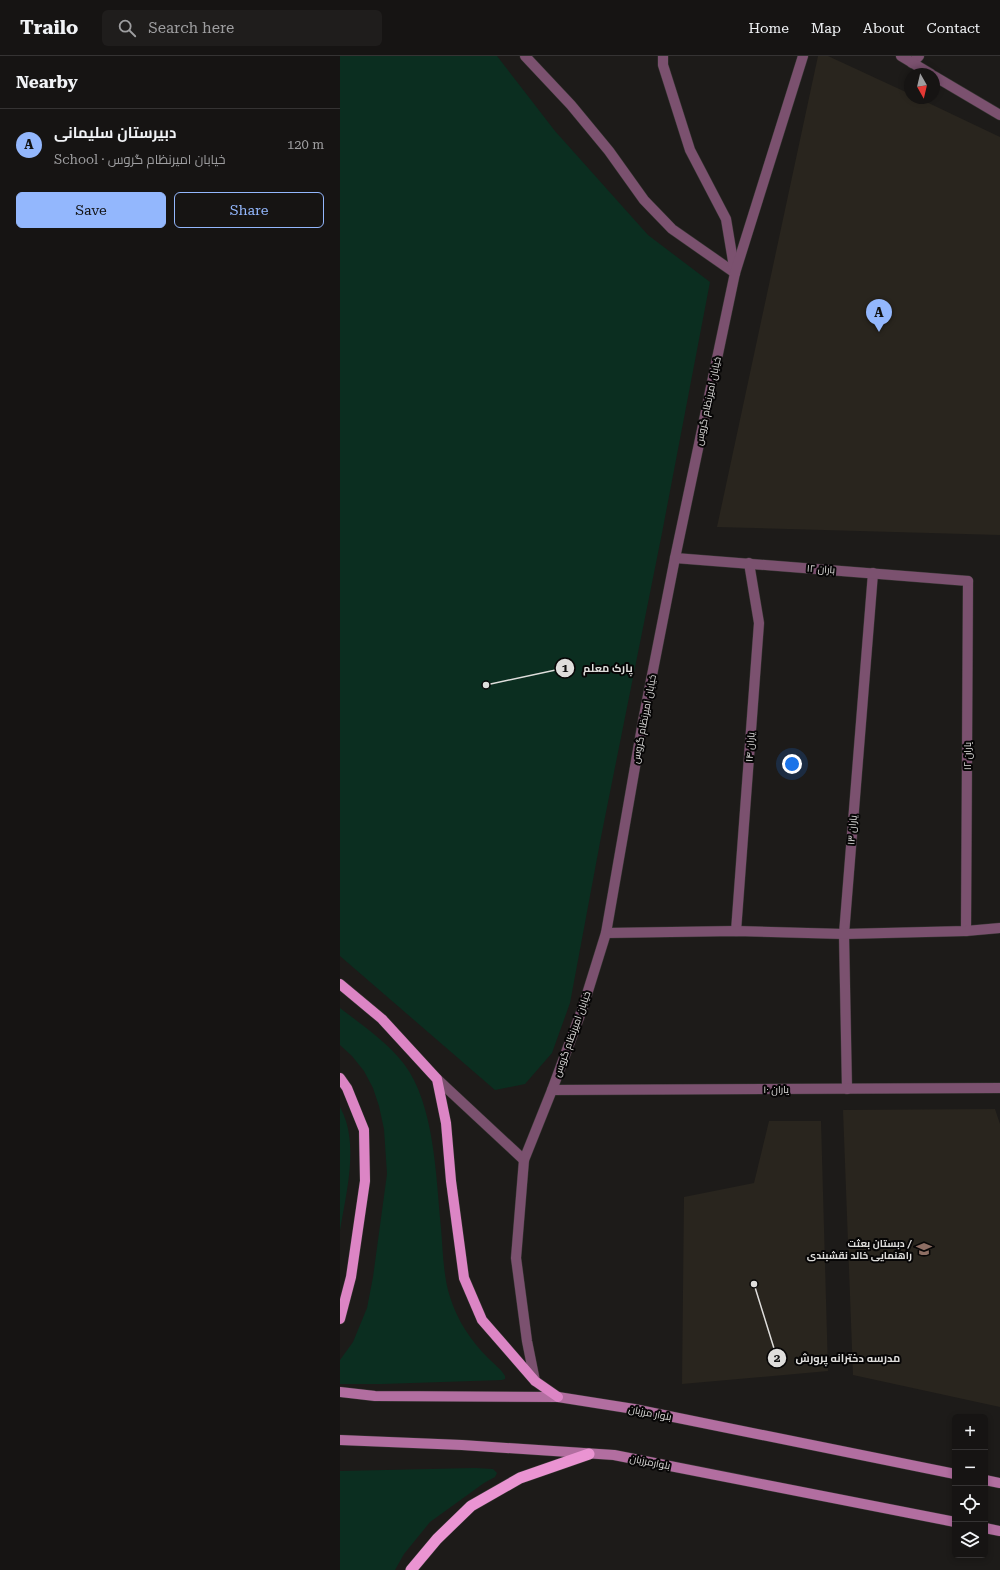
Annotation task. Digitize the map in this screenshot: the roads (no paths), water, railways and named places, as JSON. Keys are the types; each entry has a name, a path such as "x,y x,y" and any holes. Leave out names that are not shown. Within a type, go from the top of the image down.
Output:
{"highway":[{"path":"411,1570 436,1539 471,1506 520,1478 589,1454"}],"main road":[{"path":"340,984 382,1019 437,1078 446,1123 451,1181 464,1278 482,1320 535,1381 558,1397"},
{"path":"340,1078 347,1088 364,1130 365,1181 351,1277 340,1319"},
{"name":"بلوار مرزبان","path":"340,1392 374,1396 558,1397 634,1409 952,1473"},
{"name":"بلوارمرزبان","path":"340,1440 462,1444 622,1456 952,1521"},
{"path":"988,1480 1000,1482"},
{"path":"988,1529 1000,1532"}],"street":[{"path":"525,56 571,105 609,151 648,204 672,229 735,273"},
{"path":"663,56 663,65 690,150 726,219 735,273"},
{"name":"خیابان امیرنظام گروس","path":"535,1381 527,1340 516,1258 524,1160 583,1007 606,933 643,721 675,558 735,273 803,56"},
{"path":"901,56 916,59 925,68"},
{"path":"940,80 1000,115"},
{"name":"باران ۱۲","path":"675,558 873,572 968,581"},
{"name":"یاران ۱۴","path":"736,931 759,623 749,563"},
{"name":"یاران ۱۳","path":"847,1089 844,934 873,572"},
{"name":"یاران ۱۲","path":"966,931 968,581"},
{"path":"606,933 736,931 844,934 966,931 1000,928"},
{"path":"437,1078 524,1160"},
{"name":"یاران ۱۰","path":"552,1090 1000,1088"}],"place":[{"name":"دبیرستان سلیمانی","path":"879,332"},
{"name":"پارک معلم","path":"486,685"},
{"name":"دبستان بعثت / راهنمایی خالد نقشبندی","path":"924,1249"},
{"name":"مدرسه دخترانه پرورش","path":"754,1284"}]}
